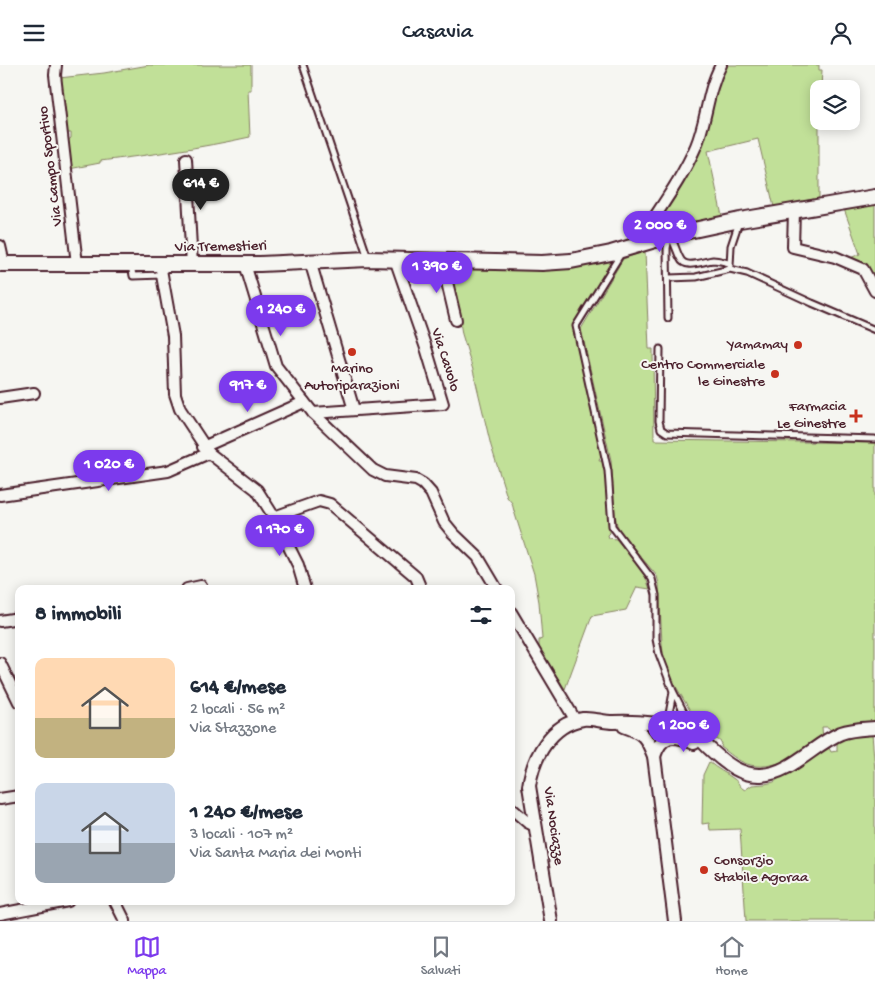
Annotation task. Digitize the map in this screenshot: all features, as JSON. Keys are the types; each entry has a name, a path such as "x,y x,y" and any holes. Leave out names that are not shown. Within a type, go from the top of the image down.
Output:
{"main road":[{"name":"Via Tremestieri","path":"2,264 131,264 161,270 192,265 368,259 542,263 579,260 630,248 670,235 875,197"}],"street":[{"name":"Via Campo Sportivo","path":"56,65 55,75 77,264"},
{"path":"630,248 671,191 696,146 708,97 722,65"},
{"path":"186,159 192,265"},
{"path":"794,211 793,247 835,257 863,269 875,291"},
{"path":"0,246 2,264"},
{"name":"Via Cavolo","path":"313,413 443,404 395,259"},
{"path":"310,261 354,410"},
{"path":"442,261 456,320"},
{"path":"245,264 276,366 313,413 373,470 385,476 423,484 431,493 444,521 456,537 478,557 495,585"},
{"path":"161,270 173,336 175,393 180,409 206,450 257,490 274,517 298,565 304,585"},
{"path":"0,399 34,393"},
{"path":"0,495 168,471 206,450 304,402"},
{"path":"274,517 319,501 330,504 416,577 419,585"},
{"path":"0,621 15,619"},
{"path":"515,619 576,721 584,719 610,722 637,730 645,735 654,756 675,921"},
{"path":"0,663 15,694"},
{"name":"Via Nociazze","path":"551,921 530,786 531,775 538,755 550,738 567,725 576,721"},
{"path":"610,722 627,721 666,726 696,735 710,750 734,768 743,773 761,775 781,769 843,733 875,728"},
{"path":"654,756 658,745 668,738 686,739 710,750"},
{"path":"0,799 15,796"},
{"path":"515,810 527,821 536,825"},
{"path":"0,914 47,905"},
{"path":"118,905 124,921"}],"lane":[{"path":"303,65 368,259"},
{"path":"730,269 731,245 740,221"},
{"path":"670,235 675,243 680,260 685,263 716,260 729,263"},
{"path":"668,319 669,278 667,248 670,235"},
{"path":"630,248 576,326 608,471 612,527 652,579 656,595 658,655 673,691 696,735"},
{"path":"669,278 696,277 730,269 754,276 875,330"},
{"path":"660,349 659,421 661,429 667,433 875,439"},
{"path":"666,726 673,691"}],"green space":[{"path":"149,65 251,65 251,90 248,90 250,137 175,151 100,161 100,163 69,169 67,141 71,138 71,133 66,133 59,78"},
{"path":"725,65 819,65 819,70 822,70 821,80 810,80 810,130 819,130 819,198 774,207 758,139 708,151 722,216 657,227 659,217 690,164"},
{"path":"875,203 875,281 867,265 850,258 860,254 844,209"},
{"path":"645,251 649,349 653,349 654,440 875,443 875,724 833,733 828,727 822,727 823,740 777,764 757,766 744,763 721,747 722,743 717,739 711,740 704,734 665,668 657,576 621,533 617,525 611,460 581,329 623,259"},
{"path":"615,259 574,323 574,328 601,455 599,461 602,461 605,473 610,526 610,533 608,535 609,538 616,539 643,571 650,589 637,587 626,610 592,616 565,689 539,648 539,640 542,639 539,602 534,574 512,503 507,497 491,446 473,370 462,334 451,267"},
{"path":"872,734 875,771 875,921 746,921 740,829 710,830 709,823 702,824 703,775 709,762 736,780 745,790 752,785 774,782 829,748 831,752 837,751 837,741 843,737"}],"place":[{"name":"Yamamay","path":"798,345"},
{"name":"Marino Autoriparazioni","path":"352,352"},
{"name":"Centro Commerciale le Ginestre","path":"775,374"},
{"name":"Farmacia Le Ginestre","path":"856,416"},
{"name":"Consorzio Stabile Agoraa","path":"704,870"}]}
